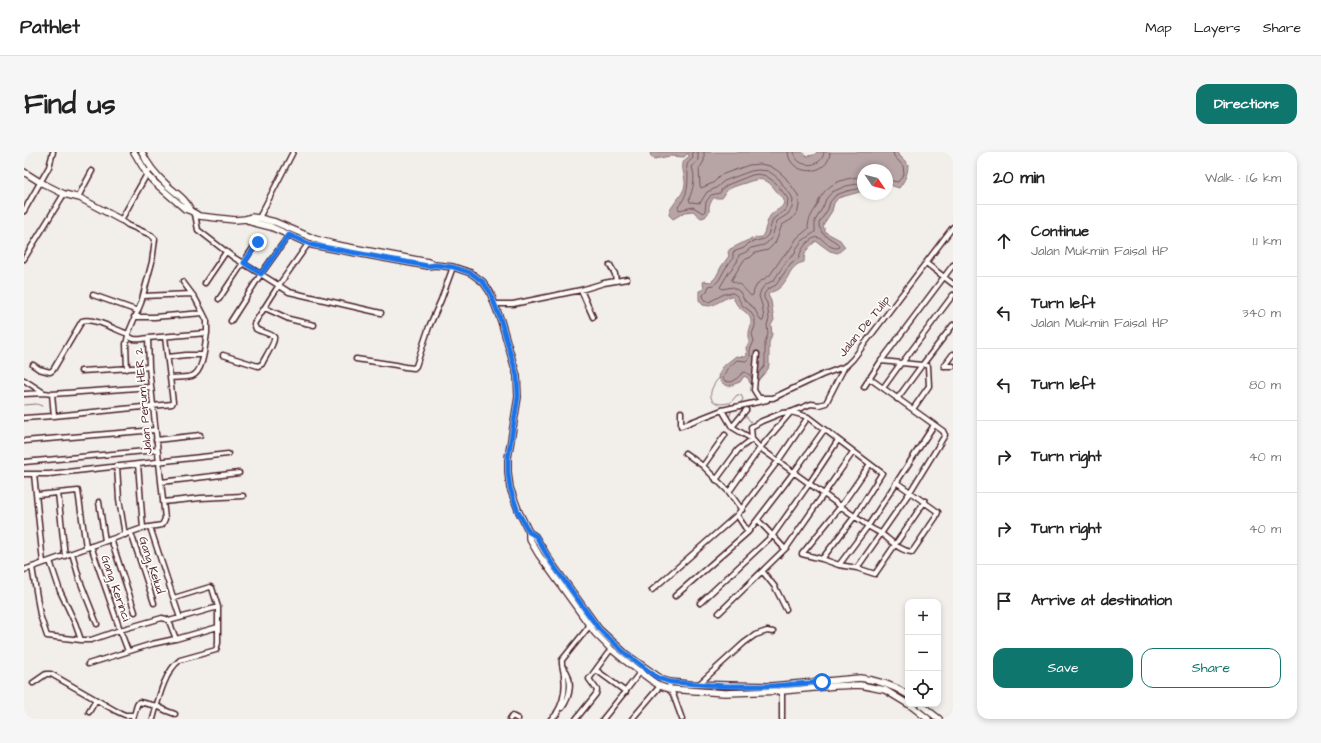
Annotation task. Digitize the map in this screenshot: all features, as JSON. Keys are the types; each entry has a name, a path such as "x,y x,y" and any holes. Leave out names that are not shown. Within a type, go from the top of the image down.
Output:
{"street":[{"path":"24,211 49,167 53,152"},
{"path":"134,152 164,192 195,214 235,220 251,217 259,218 275,222 315,239 337,245 428,262 435,265"},
{"path":"24,172 64,194 78,197 121,220 149,172 142,152"},
{"path":"259,218 293,152"},
{"path":"78,197 92,171"},
{"path":"24,259 64,194"},
{"path":"195,214 198,230 226,252 289,292 381,314"},
{"path":"246,219 251,222 271,227 308,244 428,266 435,265 453,267 477,276 488,287 495,304 517,376 518,397 508,458 508,472 510,488 518,512 529,532 536,536 591,624 594,633 611,649 669,686 682,719"},
{"name":"Jalan Perum HER 2","path":"121,220 128,226 151,234 154,239 152,262 143,296 128,335 135,340 148,338 149,367 165,519 162,524 150,527"},
{"name":"Jalan De Tulip","path":"681,412 681,426 724,410 773,398 822,375 846,366 853,359 953,227"},
{"path":"231,321 261,274 289,235"},
{"path":"219,299 258,242"},
{"path":"223,355 258,366 262,364 274,341 274,338 254,328 254,324 308,244"},
{"path":"205,283 226,252"},
{"path":"926,263 953,284"},
{"path":"610,265 614,271 616,281"},
{"path":"864,387 880,361 953,265"},
{"path":"356,359 396,364 405,368 414,368 453,267"},
{"path":"495,304 514,304 582,290 604,283 628,280"},
{"path":"170,378 193,376 196,373 202,364 207,333 207,321 204,313 183,282"},
{"path":"582,290 593,317"},
{"path":"143,296 191,294"},
{"path":"883,388 953,295"},
{"path":"93,296 138,311"},
{"path":"265,308 289,318 314,325"},
{"path":"134,317 160,317 204,313"},
{"path":"34,365 39,369 50,372 53,370 82,321 86,320 94,321 128,335 126,344 128,368"},
{"path":"897,399 953,325"},
{"path":"148,338 207,333"},
{"path":"24,418 172,404 166,336"},
{"path":"757,354 754,390 759,398 773,398"},
{"path":"953,354 944,366 953,366"},
{"path":"168,357 203,355"},
{"path":"880,361 923,364 928,366 929,386 913,409"},
{"path":"752,439 751,427 762,421 811,404 819,405 826,403 846,366"},
{"path":"81,371 149,367"},
{"path":"857,568 910,492 945,435 943,431 869,378"},
{"path":"24,380 44,393"},
{"path":"24,394 52,394 151,387"},
{"path":"52,394 54,416"},
{"path":"724,410 732,427 752,439 760,448 868,526 907,552 912,552 938,512 896,482"},
{"path":"732,427 746,410"},
{"path":"791,412 808,417 882,473 855,516 822,559"},
{"path":"728,492 760,448 791,412"},
{"path":"652,590 742,510 808,417"},
{"path":"839,565 868,526 934,425"},
{"path":"24,441 155,430"},
{"path":"675,596 748,532 824,430"},
{"path":"156,440 200,435"},
{"path":"703,466 725,435"},
{"path":"716,480 738,450 752,439"},
{"path":"700,603 773,535 838,440"},
{"path":"24,462 157,450"},
{"path":"684,452 703,466 728,492 742,510"},
{"path":"719,613 785,549 853,452"},
{"path":"24,474 49,474 228,454"},
{"path":"138,464 143,528"},
{"path":"870,464 841,506 802,554 875,574 924,502"},
{"path":"116,466 119,499 125,535"},
{"path":"160,482 239,473"},
{"path":"34,474 43,564"},
{"name":"Gang Kerinci","path":"32,567 40,615 47,636 92,640 120,630 88,547 78,491 58,493"},
{"path":"37,495 58,493 64,556"},
{"path":"163,502 243,496"},
{"path":"99,502 105,541"},
{"path":"737,515 748,532"},
{"path":"758,520 785,549"},
{"path":"24,570 143,528 150,527 164,564 180,618"},
{"name":"Gang Kelud","path":"131,533 154,603"},
{"path":"111,540 135,612"},
{"path":"72,553 80,581 96,624"},
{"path":"50,561 60,592 75,623 81,640"},
{"path":"763,572 775,587 786,609"},
{"path":"153,719 167,678 178,661 196,654 216,650 218,643 218,607 212,589 210,587 174,598"},
{"path":"128,651 120,630 162,618 169,621 218,607"},
{"path":"169,621 175,639"},
{"path":"551,719 565,705 569,691 569,675 562,666 561,662 563,657 569,652 591,624"},
{"path":"591,624 599,629 660,686 699,684 782,688 834,680 869,679 888,684 905,693"},
{"path":"88,664 152,644 218,627"},
{"path":"699,684 744,643 755,635 767,631 773,632"},
{"path":"576,719 596,694 597,690 589,680 611,649"},
{"path":"596,670 626,692"},
{"path":"602,719 626,692 642,670"},
{"path":"33,683 46,674 51,674 125,715 133,717 136,705 139,702 157,706 176,714"},
{"path":"669,686 725,692 860,685 886,690 905,702"},
{"path":"632,719 660,686"},
{"path":"782,688 782,719"},
{"path":"89,712 96,700"},
{"path":"912,707 928,719"},
{"path":"924,707 939,719"},
{"path":"510,719 512,716 518,719"}],"water":[{"path":"650,152 802,152 807,156 814,155 817,152 896,152 908,164 908,168 906,177 899,188 893,186 893,164 857,164 857,193 838,198 823,225 825,232 840,240 845,247 838,253 830,251 816,241 807,250 804,262 795,266 782,286 768,295 771,301 774,320 771,325 772,334 769,343 768,369 753,385 750,383 748,378 744,376 740,382 729,386 720,380 719,376 721,370 736,356 747,356 746,347 749,342 751,320 746,312 738,306 731,296 709,306 703,305 699,300 699,291 704,289 704,281 711,282 716,277 729,256 728,252 730,249 749,240 762,237 770,216 783,206 784,200 769,183 766,181 755,180 730,188 725,192 722,198 713,198 709,206 709,212 705,217 701,218 693,211 685,212 673,219 669,215 671,208 684,189 685,181 683,162 689,157 689,154 684,157 670,156 654,159 651,157"}],"waterway":[{"path":"719,378 711,392 712,400 720,404 730,403 731,406"},
{"path":"731,402 737,395 741,395 743,399 740,404"},
{"path":"24,405 37,404 42,406"},
{"path":"729,418 732,409"},
{"path":"745,415 751,422"}],"route":[{"path":"258,242 244,263 261,274 289,235 312,245 428,266 435,265 453,267 477,276 488,287 495,304 517,376 518,397 508,458 508,472 510,488 518,512 529,532 536,536 551,562 599,629 626,654 658,678 670,682 725,686 771,686 822,682"}]}
